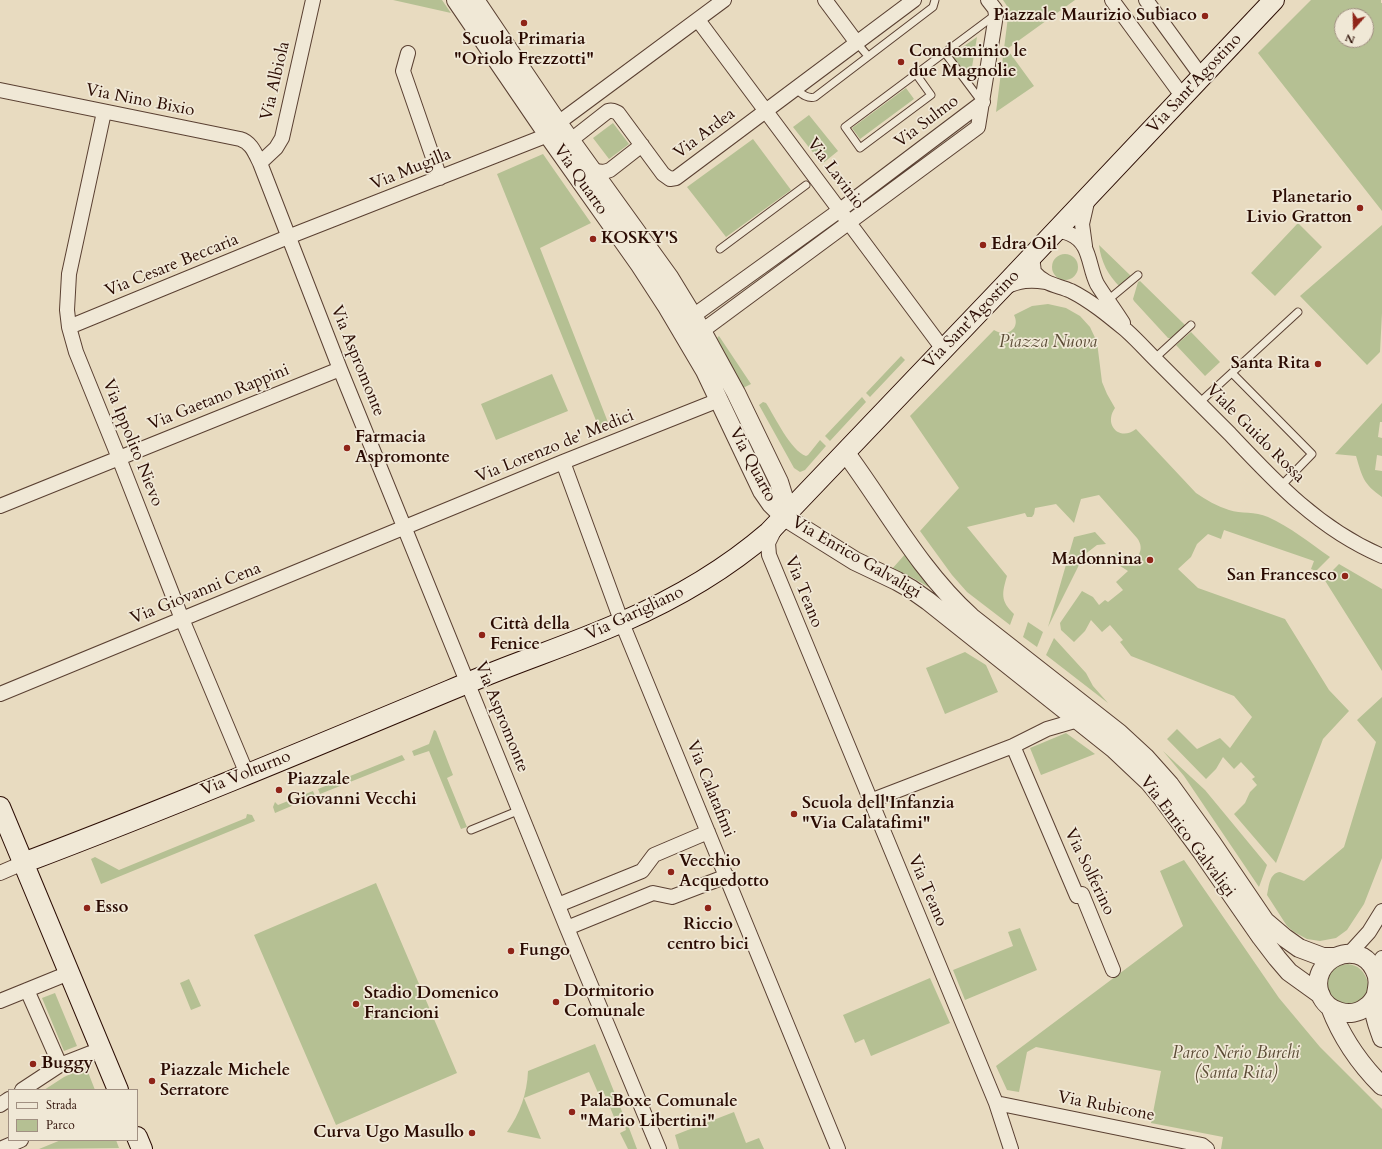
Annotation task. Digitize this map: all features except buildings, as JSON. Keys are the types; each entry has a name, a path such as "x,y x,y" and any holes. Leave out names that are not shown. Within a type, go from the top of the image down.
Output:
{"main road":[{"name":"Via Sant'Agostino","path":"783,516 1032,257 1274,0"},
{"name":"Via Garigliano","path":"468,683 622,623 666,602 697,584 750,548 769,532 783,516"},
{"name":"Via Volturno","path":"24,863 247,774 468,683"},
{"path":"0,807 118,1089"},
{"path":"138,1139 142,1149"}],"street":[{"name":"Via Albiola","path":"260,163 276,148 282,138 313,0"},
{"name":"Via Quarto","path":"456,0 553,129 571,140 669,277 686,321 736,393 779,482 784,498 783,516"},
{"name":"Via Quarto","path":"474,0 553,129 666,305 686,321"},
{"name":"Via Mugilla","path":"288,238 440,178 553,129 724,0"},
{"path":"825,0 857,43"},
{"name":"Via Ardea","path":"571,140 611,110 618,113 663,174 673,179 766,112 914,0"},
{"path":"982,102 996,15 995,8 988,0"},
{"path":"1146,0 1202,77"},
{"path":"1117,2 1183,97"},
{"name":"Via Lavinio","path":"698,20 944,349"},
{"path":"408,53 403,71 440,178"},
{"name":"Via Nino Bixio","path":"0,90 246,140 260,163"},
{"name":"Via Sulmo","path":"686,321 840,210 982,102"},
{"name":"Via Sulmo","path":"695,336 978,127 982,102"},
{"name":"Via Ippolito Nievo","path":"104,112 69,274 67,304 69,327 76,352 182,619 247,774"},
{"path":"594,172 604,172 610,170 642,145"},
{"name":"Via Aspromonte","path":"260,163 340,369 567,928 659,1149"},
{"name":"Viale Guido Rossa","path":"1092,192 1086,204 1082,224 1085,246 1096,282 1128,332"},
{"path":"1052,235 1058,231 1066,232 1078,238 1085,246"},
{"name":"Via Cesare Beccaria","path":"69,327 288,238"},
{"path":"1032,257 1034,272 1045,282"},
{"name":"Viale Guido Rossa","path":"1002,288 1022,281 1036,280 1066,289 1083,299 1128,332 1280,487 1327,525 1366,549 1382,562"},
{"name":"Via Quarto","path":"695,336 719,400 762,491 770,504 783,516"},
{"name":"Via Gaetano Rappini","path":"0,506 340,369"},
{"path":"719,400 736,393"},
{"name":"Via Lorenzo de' Medici","path":"405,528 563,462 719,400"},
{"name":"Via Enrico Galvaligi","path":"845,452 930,573 955,602 971,617 1119,733 1145,757 1175,792 1265,921 1284,938 1299,948 1323,956 1358,955 1368,961 1374,968 1377,975 1377,990 1374,1008 1376,1021 1382,1038"},
{"name":"Via Calatafimi","path":"563,462 622,623 838,1149"},
{"name":"Via Enrico Galvaligi","path":"783,516 850,559 912,589 1114,749 1149,782 1202,852 1277,958 1290,972 1337,1011 1355,1013 1366,1008 1377,990"},
{"name":"Via Teano","path":"783,516 768,543 769,555 996,1103 1012,1149"},
{"name":"Via Giovanni Cena","path":"0,694 405,528"},
{"path":"750,548 759,547 769,555"},
{"name":"Viale Guido Rossa","path":"1366,549 1382,556"},
{"name":"Via Enrico Galvaligi","path":"928,601 942,587"},
{"path":"1047,730 1053,719 1057,703"},
{"path":"870,801 1013,746 1047,730 1078,720"},
{"name":"Via Solferino","path":"1013,746 1077,896 1082,894 1113,970"},
{"path":"558,905 642,871 654,856 708,832"},
{"path":"0,872 24,863"},
{"path":"567,928 653,893 672,898 727,876"},
{"path":"1342,955 1369,932 1382,911"},
{"name":"Via Enrico Galvaligi","path":"1342,955 1327,963 1320,974 1318,985 1335,1021 1362,1063 1382,1086"},
{"path":"1377,990 1382,958"},
{"path":"0,1000 69,973"},
{"path":"27,990 60,1065"},
{"path":"24,1089 60,1065 101,1049"},
{"name":"Via Rubicone","path":"996,1103 1202,1145 1207,1149"},
{"path":"1,1148 18,1141"}],"lane":[{"path":"796,89 805,96 811,98 815,97 933,7 935,0"},
{"path":"916,74 931,95 860,148 845,126 996,15"},
{"path":"857,43 868,56"},
{"path":"945,52 982,102"},
{"name":"Via Lavinio","path":"720,249 806,185"},
{"path":"1108,300 1138,275"},
{"path":"1199,403 1298,312"},
{"path":"1154,359 1191,325"},
{"path":"1232,373 1312,454 1280,487"},
{"path":"471,830 520,810"}],"green space":[{"path":"393,0 442,0 451,13"},
{"path":"1003,0 1075,0 1007,49 1034,86 996,112 1009,9"},
{"path":"1311,0 1381,0 1382,211 1258,53"},
{"path":"977,37 970,79 951,55"},
{"path":"906,88 914,99 860,139 852,128"},
{"path":"809,115 838,151 822,164 793,127"},
{"path":"613,123 629,144 609,159 593,138"},
{"path":"753,139 791,190 726,237 687,187"},
{"path":"543,154 591,223 540,248 611,430 601,433 497,174"},
{"path":"1298,223 1322,247 1275,296 1251,273"},
{"path":"1382,225 1382,313 1380,352 1367,365 1300,296"},
{"path":"1099,245 1131,276 1120,287 1106,268 1101,257"},
{"path":"1065,254 1074,258 1078,267 1074,276 1065,280 1056,276 1052,267 1056,258"},
{"path":"1140,281 1185,325 1171,338 1168,338 1134,301 1133,299 1138,282"},
{"name":"Piazza Nuova","path":"1048,304 1066,308 1080,316 1090,327 1097,342 1102,382 1115,408 1111,420 1112,426 1115,430 1124,434 1130,433 1136,429 1196,493 1204,498 1229,510 1268,517 1292,530 1330,557 1316,571 1311,569 1314,561 1224,530 1221,539 1208,534 1197,544 1191,557 1178,569 1198,588 1285,619 1329,690 1349,711 1323,739 1276,863 1234,814 1245,803 1250,792 1257,785 1252,779 1255,777 1241,762 1234,769 1223,757 1216,769 1206,779 1167,739 1177,729 1197,749 1220,738 1230,748 1252,717 1234,696 1131,656 1120,642 1123,640 1110,625 1102,632 1091,620 1085,631 1074,642 1061,630 1060,623 1082,591 1093,597 1099,605 1105,600 1108,602 1123,590 1116,582 1128,571 1117,564 1110,557 1116,554 1126,560 1132,560 1136,558 1141,549 1137,538 1099,495 1081,499 1074,523 1056,504 1035,508 1032,517 1027,517 1025,513 967,527 1007,576 1003,596 1006,605 1014,614 1010,625 967,592 952,575 920,531 959,488 910,416 994,330 1003,333 1011,331 1016,324 1014,315 1032,306"},
{"path":"1191,332 1220,362 1205,376 1176,345"},
{"path":"719,336 751,384 743,388 717,338"},
{"path":"901,356 905,360 870,397 866,393"},
{"path":"552,374 568,411 496,440 481,404"},
{"path":"862,397 866,402 830,441 825,436"},
{"path":"763,402 766,403 789,441 800,453 806,456 808,455 820,440 826,446 805,470 800,472 794,468 759,405"},
{"path":"1382,403 1382,422 1380,422 1378,437 1382,438 1382,456 1377,455 1375,470 1382,471 1382,497 1367,484 1356,456 1335,454"},
{"path":"1095,532 1106,544 1097,545 1084,555 1048,627 1074,537"},
{"path":"907,552 932,589 913,578 892,569"},
{"path":"1339,564 1382,589 1382,671 1324,579"},
{"path":"1028,622 1043,632 1037,647 1023,637"},
{"path":"1054,638 1086,673 1093,686 1108,703 1046,655"},
{"path":"965,652 986,665 998,692 945,714 926,668"},
{"path":"1382,697 1382,858 1364,904 1347,930 1336,938 1320,941 1307,939 1294,932 1287,926 1267,895 1270,881 1276,873 1280,872 1304,881 1344,847 1376,742 1357,720"},
{"path":"434,730 436,731 453,775 447,778 467,827 461,829 429,751 414,756 412,751 429,744"},
{"path":"1066,733 1095,754 1041,775 1030,748"},
{"path":"1163,751 1205,790 1267,865 1259,887 1184,776"},
{"path":"402,755 405,760 320,794 318,789"},
{"path":"313,791 315,796 275,813 273,807 275,802 278,805"},
{"path":"247,814 252,815 255,821 101,884 91,859 95,857 119,870 246,818"},
{"name":"Parco Nerio Burchi (Santa Rita)","path":"1184,860 1279,998 1320,1047 1382,1109 1382,1149 1221,1149 1223,1137 1151,1123 1161,1071 1036,1047 1027,1052 1019,1092 1007,1090 996,1066 1183,926 1160,871"},
{"name":"Stadio Domenico Francioni","path":"376,883 457,1073 336,1125 254,935"},
{"path":"1020,928 1037,970 965,1000 953,970 1013,946 1008,932"},
{"path":"1348,964 1358,967 1363,972 1366,976 1368,985 1365,998 1350,1008 1330,1000 1327,986 1330,971 1334,968"},
{"path":"930,978 950,1023 871,1056 864,1039 855,1043 843,1015"},
{"path":"189,979 201,1006 191,1010 180,983"},
{"path":"55,993 77,1046 64,1051 42,998"},
{"path":"595,1044 623,1114 614,1117 604,1093 599,1095 589,1072 524,1098 541,1139 507,1132 516,1118 522,1103 528,1071"},
{"path":"86,1067 95,1089 46,1089 64,1077"},
{"path":"734,1112 746,1143 759,1138 764,1149 679,1149 675,1135"},
{"path":"626,1120 637,1149 628,1149 620,1133 626,1130 623,1121"},
{"path":"59,1141 116,1141 119,1148 39,1149"}],"place":[{"name":"Piazzale Maurizio Subiaco","path":"1205,16"},
{"name":"Scuola Primaria \"Oriolo Frezzotti\"","path":"524,23"},
{"name":"Condominio le due Magnolie","path":"901,62"},
{"name":"Planetario Livio Gratton","path":"1360,208"},
{"name":"KOSKY'S","path":"593,239"},
{"name":"Edra Oil","path":"983,245"},
{"name":"Santa Rita","path":"1318,364"},
{"name":"Farmacia Aspromonte","path":"347,448"},
{"name":"Madonnina","path":"1150,560"},
{"name":"San Francesco","path":"1345,576"},
{"name":"Città della Fenice","path":"482,635"},
{"name":"Piazzale Giovanni Vecchi","path":"279,790"},
{"name":"Scuola dell'Infanzia \"Via Calatafimi\"","path":"794,814"},
{"name":"Vecchio Acquedotto","path":"671,872"},
{"name":"Esso","path":"87,908"},
{"name":"Riccio centro bici","path":"708,908"},
{"name":"Fungo","path":"511,951"},
{"name":"Dormitorio Comunale","path":"556,1002"},
{"name":"Stadio Domenico Francioni","path":"356,1004"},
{"name":"Buggy","path":"33,1064"},
{"name":"Piazzale Michele Serratore","path":"152,1081"},
{"name":"PalaBoxe Comunale \"Mario Libertini\"","path":"572,1112"},
{"name":"Curva Ugo Masullo","path":"472,1133"}]}
